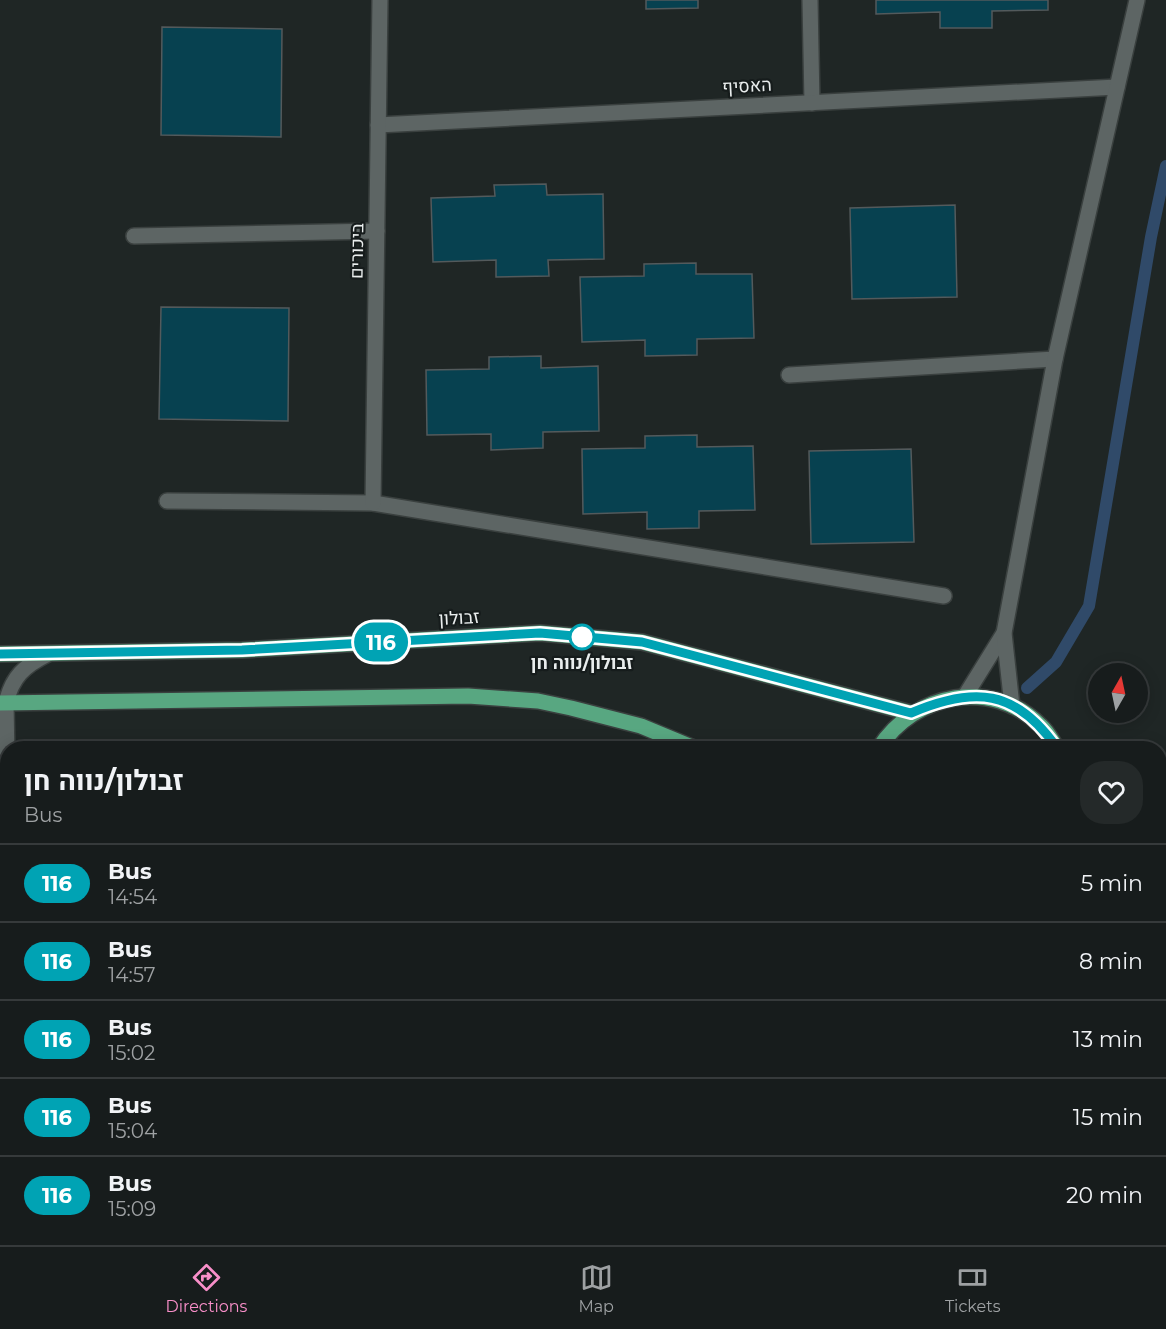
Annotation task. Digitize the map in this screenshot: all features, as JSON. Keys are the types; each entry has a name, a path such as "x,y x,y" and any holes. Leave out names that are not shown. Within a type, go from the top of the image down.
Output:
{"main road":[{"name":"זבולון","path":"0,654 242,650 540,633 642,642 911,713"},
{"path":"3,703 468,696 538,701 641,726 677,741"},
{"path":"884,741 911,713 943,699 965,696 989,698 1012,706 1041,726 1052,741"}],"street":[{"name":"ביכורים","path":"373,503 380,0"},
{"path":"810,0 812,103"},
{"path":"1012,706 1004,633 1055,359 1137,0"},
{"name":"האסיף","path":"378,125 1117,87"},
{"path":"134,236 377,231"},
{"path":"789,375 1055,359"},
{"path":"167,501 373,503 944,596"},
{"path":"965,696 1004,633"},
{"path":"5,741 3,703 10,685 21,670 48,654"}],"building":[{"path":"646,0 698,0 698,8 646,9"},
{"path":"876,0 1048,0 1048,10 992,11 992,28 940,28 940,12 876,14"},
{"path":"162,27 282,29 281,137 161,135"},
{"path":"546,184 547,195 603,194 604,259 548,260 549,276 496,277 496,260 433,262 431,198 495,196 494,185"},
{"path":"955,205 957,297 852,299 850,208"},
{"path":"696,263 696,274 752,274 754,338 697,339 697,355 645,356 645,340 582,342 580,277 644,276 644,264"},
{"path":"161,307 289,308 288,421 159,419"},
{"path":"541,356 541,368 598,366 599,431 543,432 543,448 491,450 491,434 427,435 426,370 489,369 489,357"},
{"path":"697,435 697,447 753,446 755,510 699,511 699,528 647,529 647,512 583,514 582,449 645,448 645,436"},
{"path":"911,449 914,542 811,544 809,451"}],"waterway":[{"path":"1027,688 1056,662 1089,606 1151,237 1166,166"}],"bus line":[{"name":"116","path":"0,654 242,650 540,633 642,642 911,713 943,699 965,696 996,699 1012,706 1041,726 1052,741"}],"place":[{"name":"זבולון/נווה חן","path":"582,637"}]}
